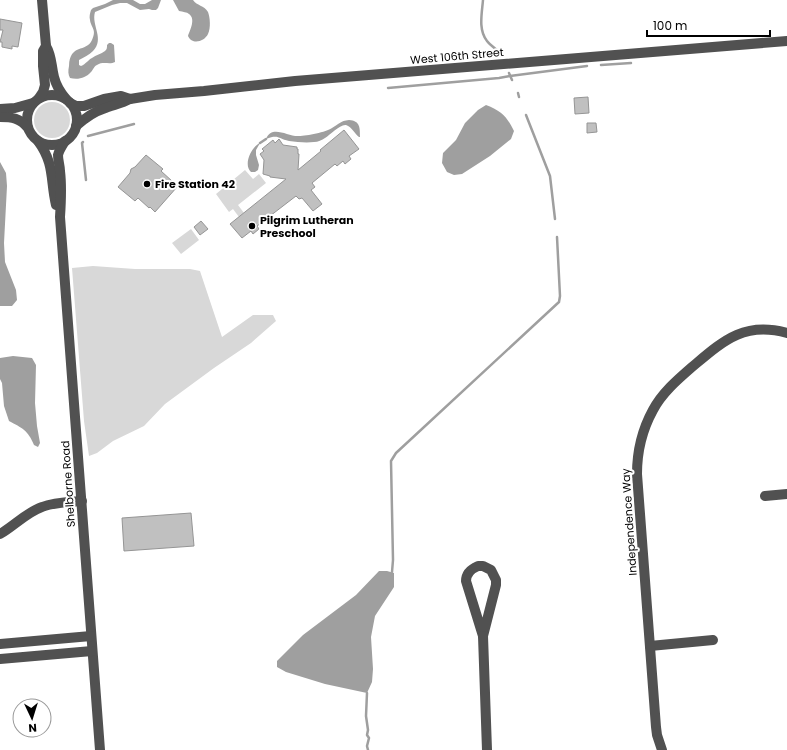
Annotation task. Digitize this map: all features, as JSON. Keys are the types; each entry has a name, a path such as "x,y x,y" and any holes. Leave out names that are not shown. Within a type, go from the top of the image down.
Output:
{"street":[{"path":"0,117 15,118 24,123 37,140 44,144 51,145 65,141 72,134 76,126 76,114 61,93 56,83 50,52 46,46 42,0"},
{"name":"West 106th Street","path":"76,126 104,108 124,103 130,99 155,95 303,80 787,41"},
{"path":"28,128 26,119 28,110 43,92 45,86 43,51 46,46"},
{"path":"0,109 15,108 44,96 58,96 68,101"},
{"name":"West 106th Street","path":"68,101 80,107 97,101 121,96 130,99"},
{"name":"Shelborne Road","path":"37,140 49,160 56,203 60,217"},
{"name":"Shelborne Road","path":"65,141 58,154 61,200 60,217 100,750"},
{"name":"Independence Way","path":"662,750 656,727 637,474 639,449 643,432 658,402 673,384 712,350 726,340 742,333 756,330 774,330 787,333"},
{"path":"765,496 787,494"},
{"path":"0,534 42,506 54,503 82,501"},
{"path":"483,636 490,612 496,580 491,570 483,566 478,566 470,571 466,577 466,581 483,636 486,750"},
{"path":"0,644 91,636"},
{"path":"650,646 713,640"},
{"path":"0,659 92,651"}],"shaded area":[{"path":"113,0 133,0 140,4 145,4 152,0 161,0 156,10 140,10 127,3 120,3 95,12 94,17 98,42 93,51 79,60 79,65 83,65 105,51 109,43 114,45 115,62 99,64 95,66 89,74 79,79 70,78 68,69 72,54 89,44 92,40 94,31 90,18 91,10"},
{"path":"173,0 193,0 208,12 210,26 209,32 204,39 201,41 192,41 190,39 188,36 192,25 191,16 187,13 179,11"},
{"path":"56,102 65,107 69,113 69,127 65,133 56,138 48,138 39,133 35,127 34,116 39,107 45,103"},
{"path":"486,105 500,112 509,122 514,131 511,139 490,156 462,174 454,175 447,172 442,163 443,153 456,140 465,123 478,110"},
{"path":"349,120 359,125 360,137 350,127 344,125 317,142 292,141 276,137 266,139 272,132 281,132 295,136 316,134"},
{"path":"260,143 256,150 259,165 258,170 251,172 248,165 249,156 254,148"},
{"path":"0,162 6,173 7,186 4,243 5,262 16,290 17,300 12,306 0,306"},
{"path":"245,170 253,179 259,174 266,183 238,205 244,213 239,217 233,209 229,212 216,194"},
{"path":"191,229 199,240 181,254 172,243"},
{"path":"93,266 135,269 190,269 200,271 222,337 253,315 273,315 276,321 251,343 165,404 144,426 113,441 97,453 89,456 84,421 72,268"},
{"path":"13,356 32,358 36,365 35,403 40,443 38,447 34,445 24,430 9,421 4,406 2,383 0,379 0,358"},
{"path":"379,571 394,573 394,587 375,616 371,637 373,669 372,682 367,693 325,684 286,672 277,667 277,661 303,635 356,595"}],"building":[{"path":"0,19 22,23 18,47 12,46 12,49 2,47 2,42 0,42 3,30 0,30"},
{"path":"588,97 589,113 575,114 574,98"},
{"path":"587,123 596,123 597,132 587,133"},
{"path":"344,130 359,149 349,156 351,159 345,164 343,161 337,166 335,164 312,183 315,187 311,190 322,204 313,211 302,198 299,199 296,196 257,226 259,229 253,234 251,231 242,238 230,224 286,179 270,177 263,174 264,160 260,154 264,151 262,149 273,140 275,143 279,139 283,145 297,147 299,154 298,170"},
{"name":"Fire Station 42","path":"146,155 163,169 161,171 177,187 155,212 138,198 135,201 118,187 130,173 131,169 135,167"},
{"path":"201,221 208,229 200,235 194,227"},
{"path":"191,513 194,546 124,551 122,518"}],"waterway":[{"path":"483,0 481,21 482,32 487,41 499,52"},
{"path":"601,65 631,63"},
{"path":"388,88 499,78 587,66"},
{"path":"509,73 512,80"},
{"path":"518,93 519,97"},
{"path":"526,115 550,176 555,219"},
{"path":"88,136 134,124"},
{"path":"260,143 266,139"},
{"path":"83,142 86,180"},
{"path":"392,572 391,461 396,453 559,302 557,237"},
{"path":"367,693 366,716 368,730 367,735 369,738 367,746 368,750"}],"place":[{"name":"Fire Station 42","path":"147,184"},
{"name":"Pilgrim Lutheran Preschool","path":"252,226"}]}
